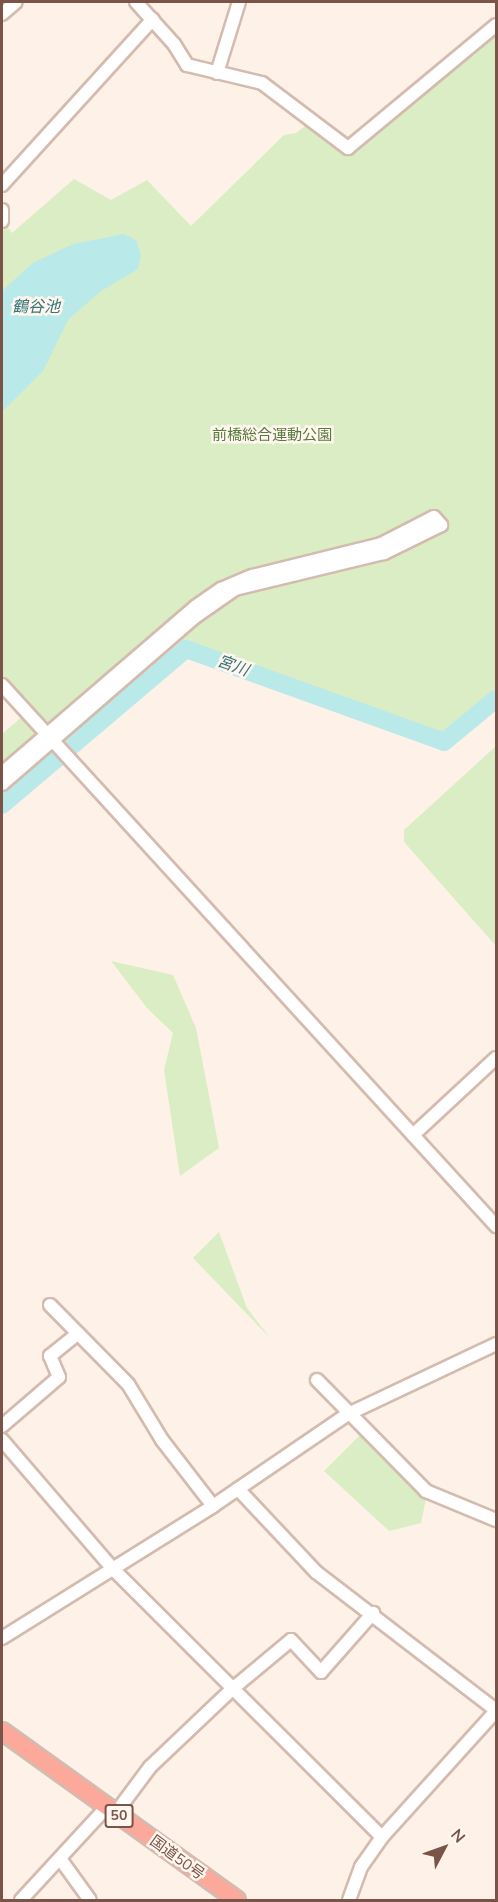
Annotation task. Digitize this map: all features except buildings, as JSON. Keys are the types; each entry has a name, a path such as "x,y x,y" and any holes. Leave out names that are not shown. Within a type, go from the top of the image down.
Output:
{"highway":[{"name":"国道50号","path":"2,1731 237,1900"}],"street":[{"path":"2,14 16,2"},
{"path":"136,2 153,19 187,65 262,83 348,148 496,25"},
{"path":"217,73 239,2"},
{"path":"2,182 153,19"},
{"path":"2,210 2,221"},
{"path":"2,773 52,740 195,617 235,589 384,553 441,525 434,517 381,544 252,576 221,589 52,740 2,784"},
{"path":"2,685 496,1226"},
{"path":"413,1135 496,1058"},
{"path":"50,1305 128,1384 162,1440 213,1506"},
{"path":"2,1426 59,1377 50,1356 78,1333"},
{"path":"2,1638 213,1506 348,1414 496,1344"},
{"path":"317,1380 426,1491 496,1520"},
{"path":"2,1440 112,1568 231,1690 382,1837"},
{"path":"238,1489 316,1572 373,1613 496,1711 382,1837 361,1867 349,1900"},
{"path":"21,1900 111,1811 150,1767 231,1690 291,1640 321,1672 373,1613"},
{"path":"61,1860 90,1900"}],"green space":[{"name":"前橋総合運動公園","path":"496,32 496,693 444,738 182,642 2,801 2,734 31,709 2,676 2,230 5,223 12,233 74,179 111,200 147,180 191,226 284,135 296,133 310,122 342,150"},
{"path":"496,746 496,946 404,842 404,830"},
{"path":"111,961 173,975 196,1028 219,1148 180,1176 164,1070 173,1033 147,1008"},
{"path":"219,1232 247,1308 270,1338 193,1258"},
{"path":"362,1433 426,1499 421,1523 389,1531 324,1471"}],"water":[{"name":"鶴谷池","path":"124,234 136,240 141,255 138,269 101,291 68,320 43,371 2,412 2,291 33,263 73,244"}],"waterway":[{"name":"宮川","path":"2,805 186,649 444,742 496,699"}]}
